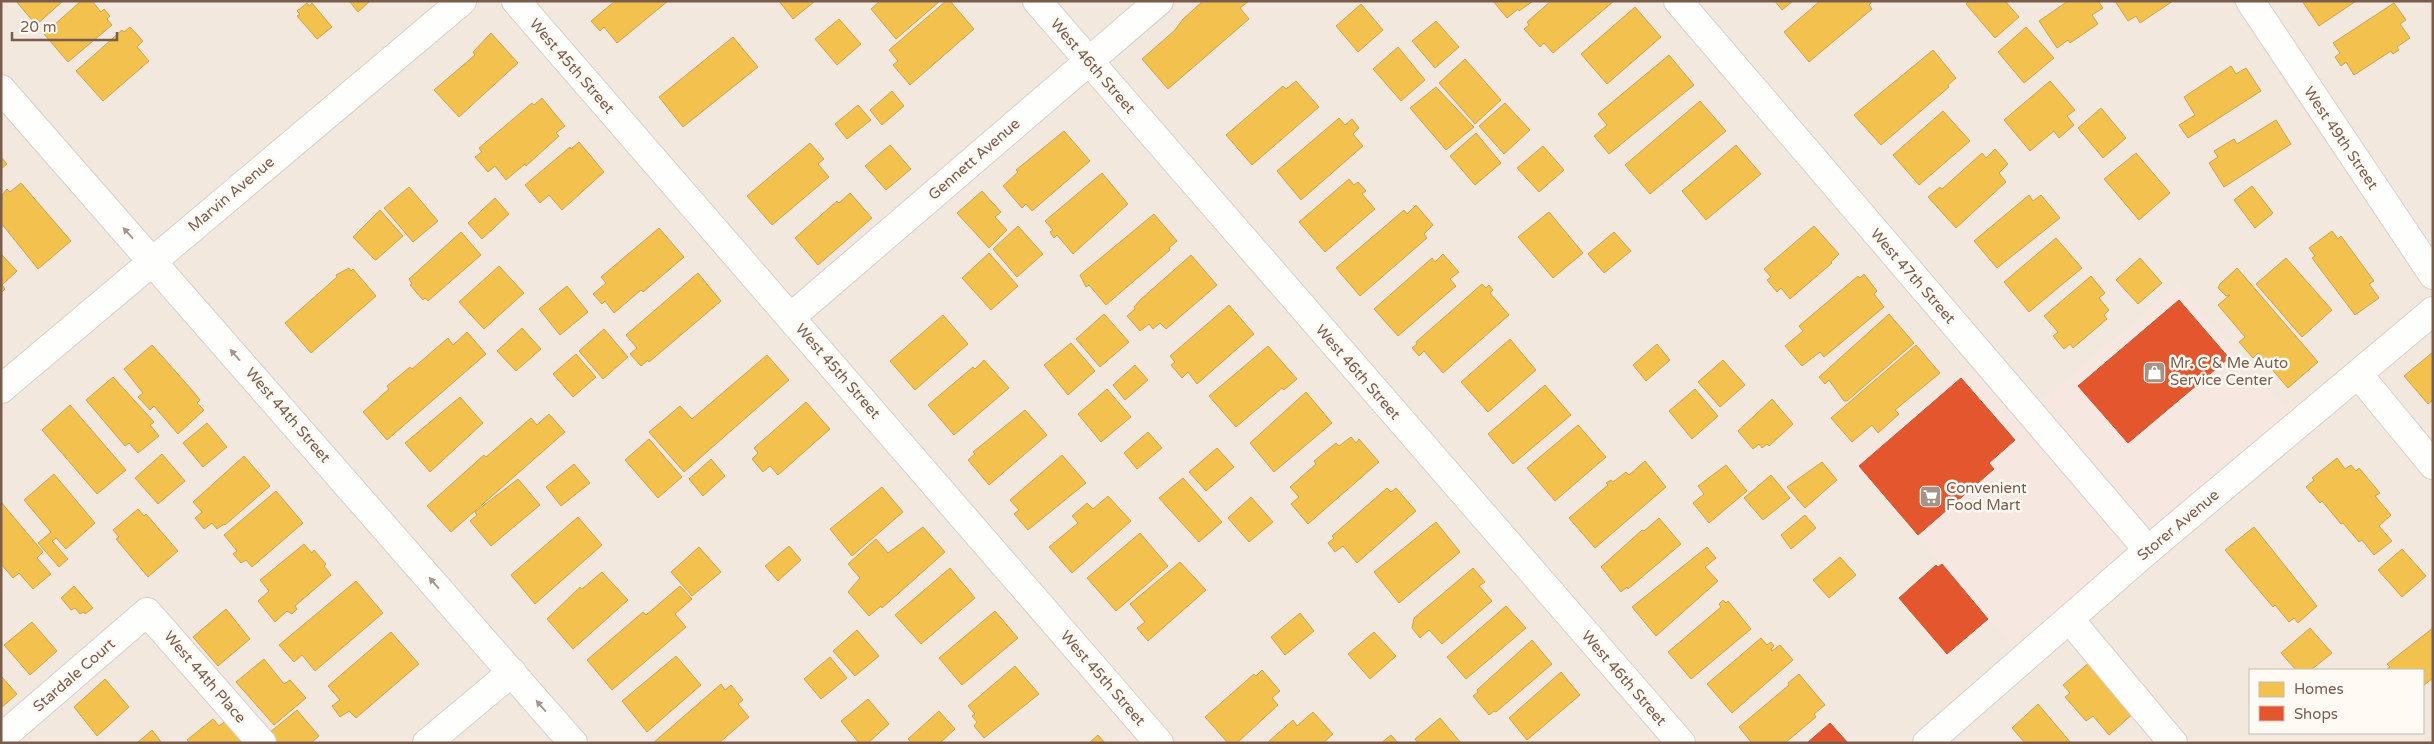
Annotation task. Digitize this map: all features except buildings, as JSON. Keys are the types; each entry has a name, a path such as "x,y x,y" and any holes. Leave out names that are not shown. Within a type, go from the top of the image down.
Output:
{"street":[{"name":"Marvin Avenue","path":"1,388 462,1"},
{"name":"West 45th Street","path":"516,1 1159,743"},
{"name":"West 46th Street","path":"1036,1 1681,743"},
{"name":"Gennett Avenue","path":"791,317 1159,1"},
{"name":"West 47th Street","path":"1678,1 2148,550"},
{"name":"West 49th Street","path":"2250,1 2433,275"},
{"name":"West 44th Street","path":"1,89 573,743"},
{"name":"Storer Avenue","path":"1927,743 2148,550 2433,311"},
{"path":"2358,374 2433,465"},
{"name":"Stardale Court","path":"1,738 148,612"},
{"name":"West 44th Place","path":"148,612 262,743"},
{"path":"2070,620 2173,743"},
{"path":"427,743 512,672"}],"shaded area":[{"path":"1,1 2433,1 2433,743 1,743"},
{"path":"2178,284 2300,423 2024,660 1855,464 1982,356 2029,411"}],"place":[{"name":"Mr. C & Me Auto Service Center","path":"2154,372"},
{"name":"Convenient Food Mart","path":"1930,497"}]}
